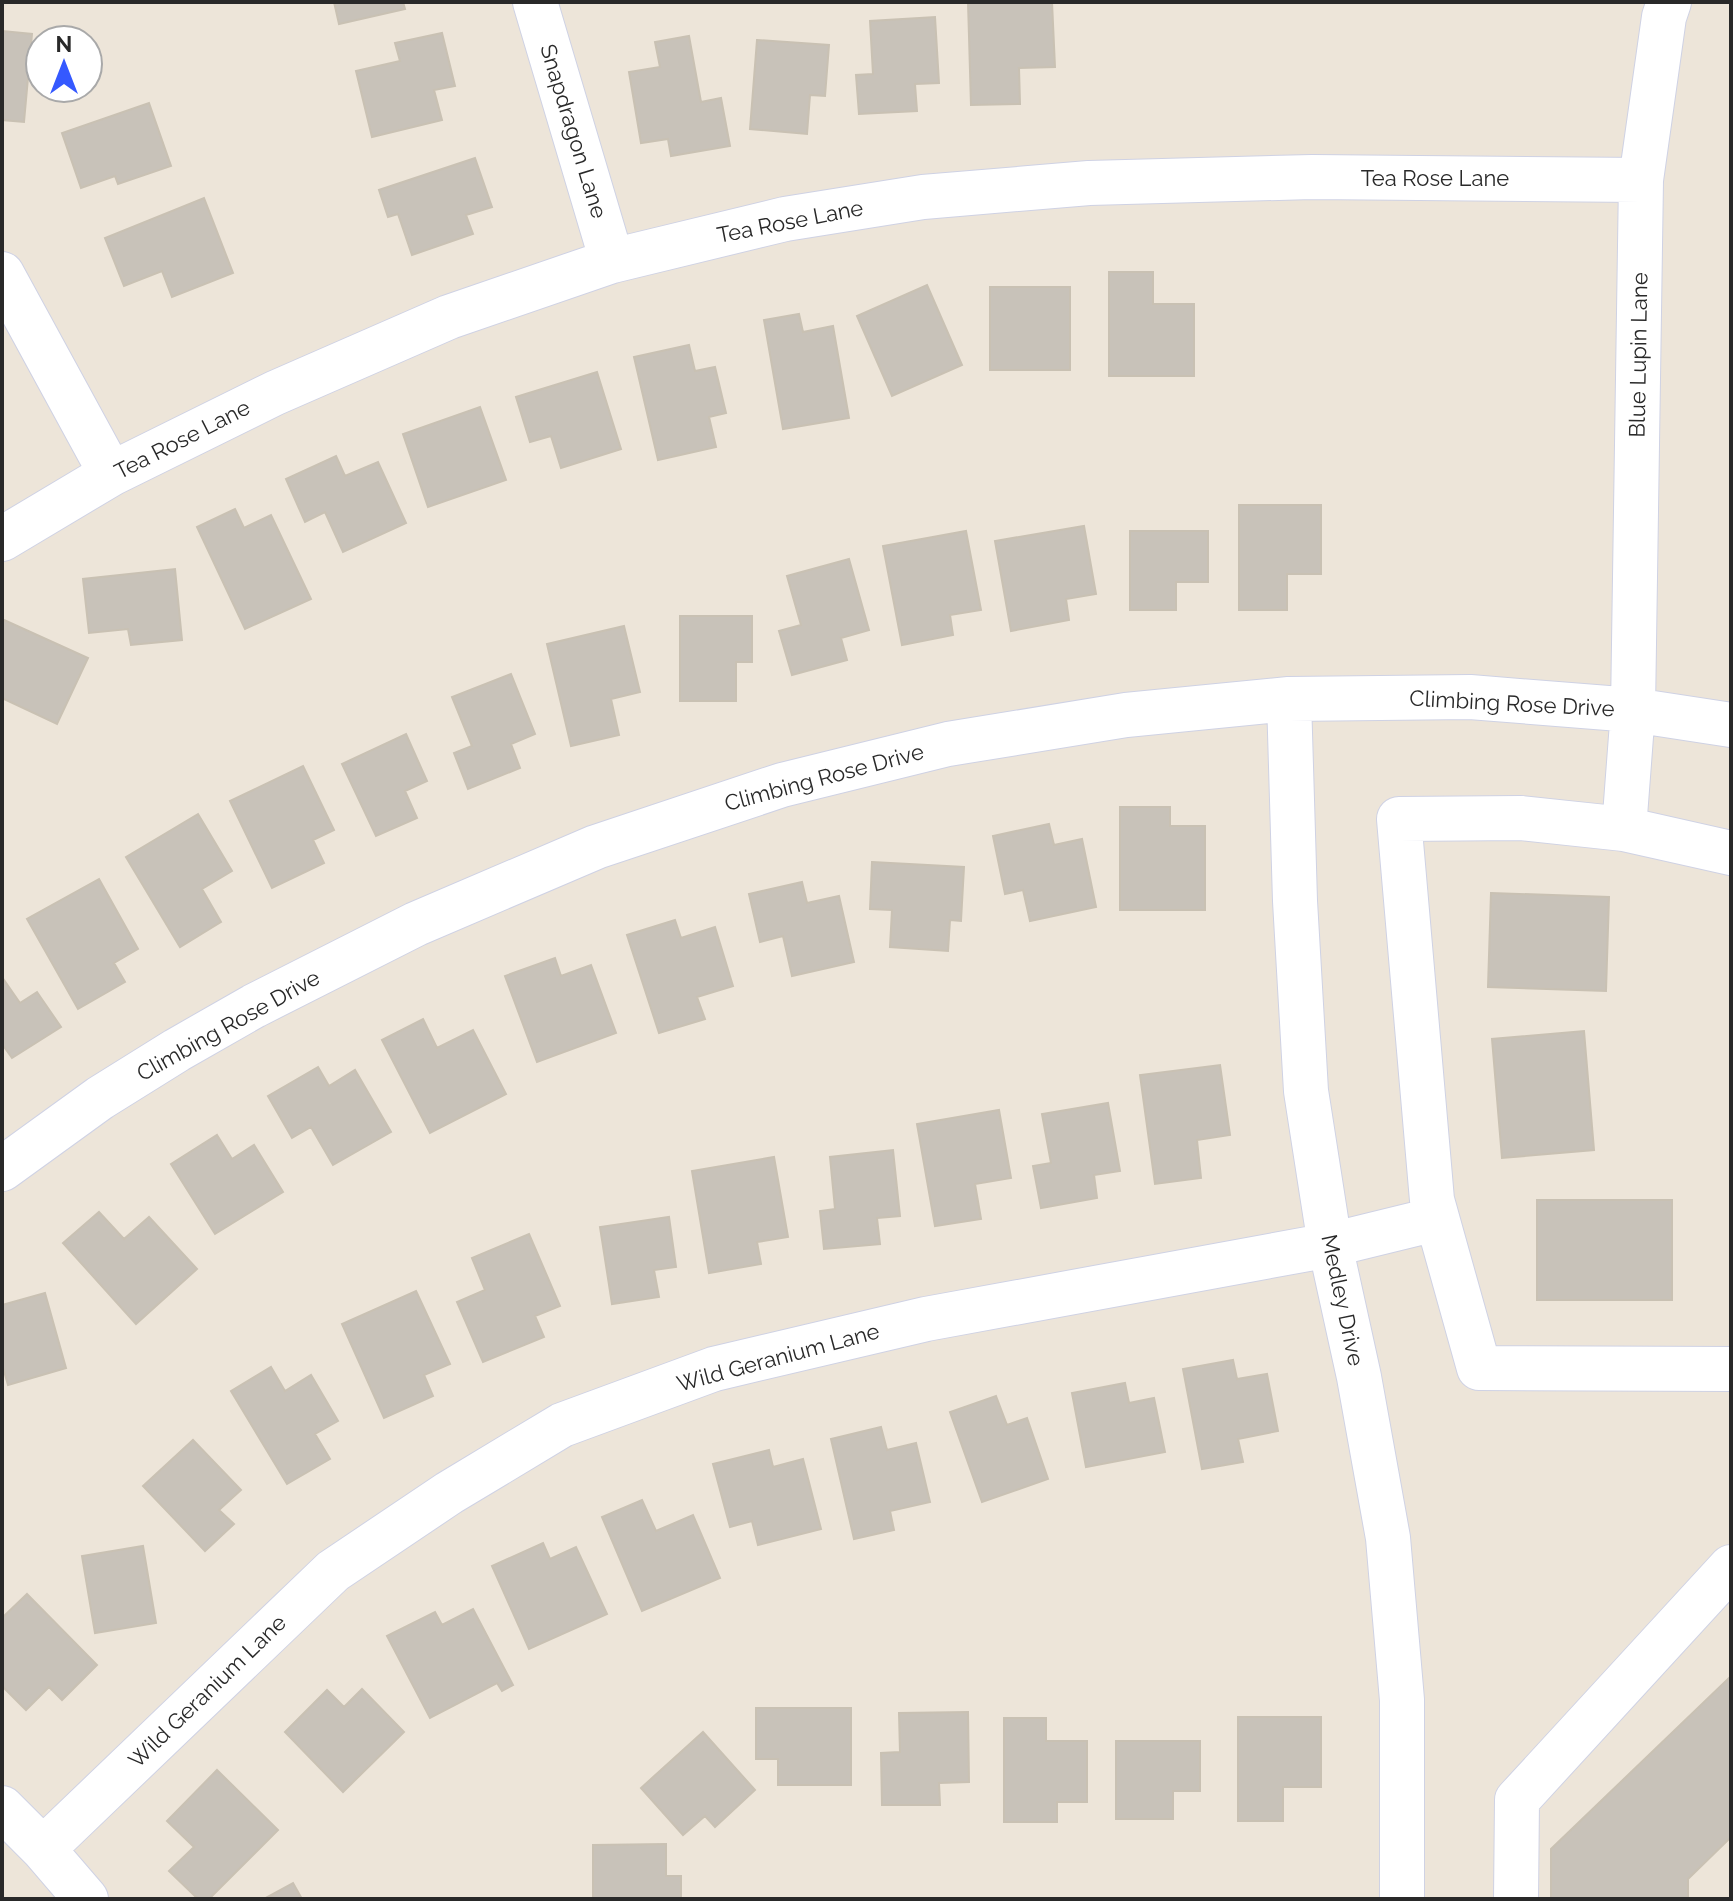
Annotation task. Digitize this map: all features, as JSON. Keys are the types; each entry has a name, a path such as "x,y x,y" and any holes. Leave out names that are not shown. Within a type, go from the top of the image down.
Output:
{"street":[{"name":"Snapdragon Lane","path":"535,2 612,261"},
{"name":"Blue Lupin Lane","path":"1624,829 1633,710 1641,180 1664,17 1669,2"},
{"name":"Tea Rose Lane","path":"2,539 111,474 275,393 434,323 612,261 785,219 923,197 1089,183 1312,177 1641,180"},
{"path":"2,274 111,474"},
{"name":"Climbing Rose Drive","path":"2,1169 100,1098 254,1006 416,924 596,847 782,785 948,744 1126,715 1289,699 1470,697 1633,710 1731,725"},
{"name":"Medley Drive","path":"1289,699 1295,901 1306,1091 1350,1240 1359,1377 1388,1538 1402,1700 1402,1899"},
{"path":"1731,853 1624,829 1521,818 1399,819 1432,1200 1479,1368 1731,1369"},
{"name":"Wild Geranium Lane","path":"43,1849 333,1571 449,1493 562,1425 714,1369 926,1319 1350,1240 1436,1219"},
{"path":"1516,1899 1517,1800 1731,1567"},
{"path":"2,1808 86,1899"}],"building":[{"path":"334,2 403,2 405,9 339,24"},
{"path":"968,2 1052,2 1055,67 1019,68 1020,104 971,105"},
{"path":"935,17 939,83 915,84 917,111 859,114 856,75 873,74 870,21"},
{"path":"2,31 24,33 24,122 2,120"},
{"path":"442,33 455,86 434,90 442,120 372,137 356,71 400,61 395,43"},
{"path":"689,36 701,102 721,98 730,146 671,156 668,139 641,143 629,72 660,67 655,42"},
{"path":"757,40 829,45 825,96 810,95 807,134 750,129"},
{"path":"149,103 171,166 118,184 115,176 81,188 62,133"},
{"path":"475,158 492,207 466,215 473,234 412,255 398,214 388,217 379,190"},
{"path":"204,198 233,273 172,297 162,271 124,286 105,238"},
{"path":"1109,272 1153,272 1153,304 1194,304 1194,376 1109,376"},
{"path":"927,285 962,365 892,396 857,316"},
{"path":"990,287 1070,287 1070,370 990,370"},
{"path":"799,314 803,332 833,326 849,418 783,429 764,320"},
{"path":"689,345 695,371 715,367 726,413 709,417 716,447 658,460 634,357"},
{"path":"597,372 621,449 561,468 551,436 530,442 516,397"},
{"path":"480,407 506,480 428,507 403,434"},
{"path":"336,456 345,476 378,462 406,523 343,552 325,512 305,522 286,479"},
{"path":"1239,505 1321,505 1321,574 1287,574 1287,610 1239,610"},
{"path":"235,509 244,528 271,515 311,599 245,629 197,527"},
{"path":"1084,526 1096,594 1066,599 1069,620 1011,631 995,541"},
{"path":"966,531 981,610 950,615 953,635 902,645 883,546"},
{"path":"1130,531 1208,531 1208,582 1176,582 1176,610 1130,610"},
{"path":"849,559 869,630 841,638 847,660 792,675 779,631 801,625 787,576"},
{"path":"175,569 182,640 131,645 128,629 89,633 83,579"},
{"path":"680,616 752,616 752,662 736,662 736,701 680,701"},
{"path":"4,620 88,658 57,724 2,698"},
{"path":"624,626 640,692 611,699 619,735 571,746 547,644"},
{"path":"511,674 535,734 511,744 520,768 468,789 454,753 472,746 452,697"},
{"path":"406,734 427,781 405,791 417,818 376,836 342,764"},
{"path":"303,766 334,830 313,840 324,863 272,888 230,801"},
{"path":"1120,807 1170,807 1170,826 1205,826 1205,910 1120,910"},
{"path":"198,814 232,871 202,889 221,922 180,947 126,857"},
{"path":"1049,824 1054,845 1082,839 1096,907 1030,921 1023,890 1005,894 993,836"},
{"path":"872,862 964,867 961,921 950,920 948,951 890,947 892,910 870,909"},
{"path":"99,879 138,949 114,963 125,982 78,1009 27,919"},
{"path":"802,882 807,903 839,896 854,962 792,976 783,936 760,942 749,894"},
{"path":"1491,893 1609,897 1606,991 1488,987"},
{"path":"675,920 681,938 715,927 733,986 697,997 705,1019 659,1033 627,935"},
{"path":"555,958 561,976 591,965 616,1033 537,1062 505,976"},
{"path":"2,977 20,1003 37,992 61,1027 12,1058 2,1044"},
{"path":"423,1019 437,1048 473,1030 506,1094 430,1133 382,1040"},
{"path":"1584,1031 1594,1150 1502,1158 1492,1039"},
{"path":"1220,1065 1230,1135 1197,1140 1201,1178 1155,1184 1140,1075"},
{"path":"318,1067 329,1086 355,1070 391,1132 333,1165 311,1127 292,1138 268,1096"},
{"path":"1108,1103 1120,1171 1094,1175 1097,1198 1041,1208 1033,1166 1051,1163 1042,1114"},
{"path":"999,1110 1011,1178 975,1184 981,1219 935,1226 917,1124"},
{"path":"217,1135 232,1159 254,1145 283,1192 215,1234 171,1164"},
{"path":"893,1150 900,1216 877,1218 880,1244 824,1249 820,1211 835,1209 830,1157"},
{"path":"774,1157 788,1237 757,1242 761,1264 709,1273 692,1171"},
{"path":"1537,1200 1672,1200 1672,1300 1537,1300"},
{"path":"99,1212 124,1239 149,1217 197,1269 136,1324 63,1243"},
{"path":"669,1217 676,1267 654,1270 659,1297 612,1304 600,1227"},
{"path":"529,1234 560,1306 535,1316 544,1337 483,1362 457,1302 485,1290 472,1258"},
{"path":"416,1291 450,1364 424,1375 433,1396 384,1418 342,1324"},
{"path":"45,1293 66,1368 8,1385 2,1364 2,1305"},
{"path":"1233,1360 1237,1379 1267,1374 1278,1431 1238,1439 1243,1462 1202,1469 1183,1369"},
{"path":"271,1367 285,1391 311,1375 338,1421 315,1434 330,1459 287,1484 231,1391"},
{"path":"1125,1383 1129,1403 1154,1398 1165,1452 1086,1467 1072,1393"},
{"path":"996,1396 1007,1425 1027,1418 1048,1479 982,1502 950,1412"},
{"path":"881,1427 887,1450 916,1443 930,1502 890,1511 894,1530 854,1539 831,1439"},
{"path":"193,1440 241,1490 219,1510 234,1524 205,1551 143,1486"},
{"path":"769,1450 773,1467 803,1459 821,1529 758,1545 752,1521 730,1527 713,1464"},
{"path":"642,1500 656,1531 693,1515 720,1578 642,1611 602,1517"},
{"path":"543,1543 550,1559 576,1547 607,1614 529,1649 492,1566"},
{"path":"143,1546 156,1623 95,1633 82,1556"},
{"path":"27,1594 97,1665 62,1700 49,1687 26,1710 2,1686 2,1618"},
{"path":"473,1609 513,1685 502,1691 497,1683 430,1718 387,1636 435,1612 442,1625"},
{"path":"1731,1676 1731,1837 1688,1879 1688,1899 1551,1899 1551,1849"},
{"path":"362,1689 404,1732 343,1792 285,1732 327,1690 344,1707"},
{"path":"756,1708 851,1708 851,1785 778,1785 778,1759 756,1759"},
{"path":"968,1712 969,1782 939,1783 940,1805 882,1805 881,1753 900,1752 899,1713"},
{"path":"1238,1717 1321,1717 1321,1787 1283,1787 1283,1821 1238,1821"},
{"path":"1004,1718 1046,1718 1046,1741 1087,1741 1087,1802 1057,1802 1057,1822 1004,1822"},
{"path":"703,1732 755,1790 715,1827 705,1816 683,1835 641,1788"},
{"path":"1116,1741 1200,1741 1200,1791 1173,1791 1173,1819 1116,1819"},
{"path":"217,1770 278,1830 209,1899 198,1899 169,1871 194,1847 167,1821"},
{"path":"666,1844 666,1876 681,1876 681,1899 593,1899 593,1845"},
{"path":"293,1883 302,1899 264,1899"}]}
